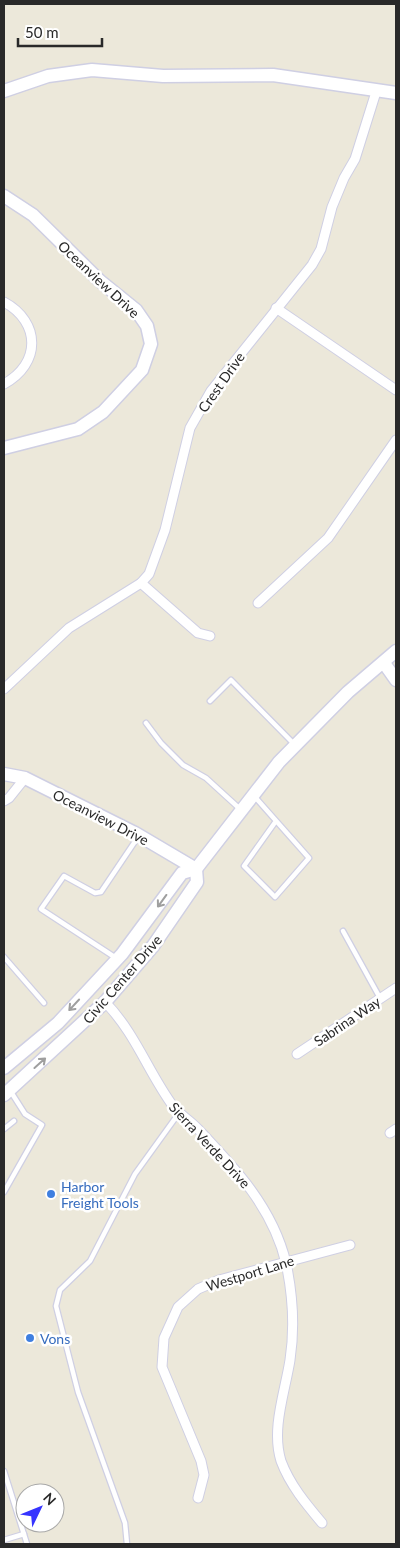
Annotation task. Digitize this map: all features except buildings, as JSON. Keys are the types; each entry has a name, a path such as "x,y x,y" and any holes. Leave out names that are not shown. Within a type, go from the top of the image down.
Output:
{"street":[{"path":"4,91 48,76 92,70 163,76 273,75 396,94"},
{"name":"Crest Drive","path":"4,689 69,628 141,583 148,574 165,530 190,428 211,391 312,265 321,250 332,207 344,178 356,159 376,92"},
{"name":"Oceanview Drive","path":"4,196 33,215 100,281 136,310 147,326 150,344 142,370 103,412 78,429 4,448"},
{"path":"4,302 18,311 30,329 33,344 22,371 4,384"},
{"path":"276,308 396,390"},
{"path":"258,603 328,538 396,440"},
{"path":"141,583 198,633 210,636"},
{"name":"Civic Center Drive","path":"4,1068 58,1022 120,956 182,873 196,869 252,794 348,692 396,651"},
{"path":"384,663 396,680"},
{"name":"Oceanview Drive","path":"4,774 25,778 139,836 196,869"},
{"path":"4,801 9,798 25,778"},
{"name":"Civic Center Drive","path":"7,1093 105,1002 153,946 197,882 196,869"},
{"path":"105,1002 102,990 103,984 118,967 120,956"},
{"name":"Sabrina Way","path":"297,1054 396,988"},
{"name":"Sierra Verde Drive","path":"105,1002 131,1033 166,1096 179,1113 196,1126 255,1193 274,1231 285,1261 294,1305 290,1358 278,1421 280,1459 288,1477 322,1524"},
{"name":"Westport Lane","path":"198,1498 204,1475 196,1446 165,1376 162,1358 164,1338 178,1307 198,1290 219,1280 350,1245"}],"lane":[{"path":"210,701 231,680 296,746"},
{"path":"146,724 161,743 183,765 206,778 240,809"},
{"path":"252,794 309,858 275,897 244,866 276,821"},
{"path":"120,956 41,909 64,876 95,893 101,892 139,836"},
{"path":"343,931 380,998"},
{"path":"4,956 44,1003"},
{"path":"4,1192 42,1124 25,1114 7,1093"},
{"path":"127,1544 126,1523 78,1392 56,1306 60,1290 90,1261 135,1174 179,1113"},
{"path":"4,1129 14,1120"},
{"path":"4,1473 27,1544"},
{"path":"4,1540 24,1534"}],"place":[{"name":"Harbor Freight Tools","path":"51,1194"},
{"name":"Vons","path":"30,1338"}]}
